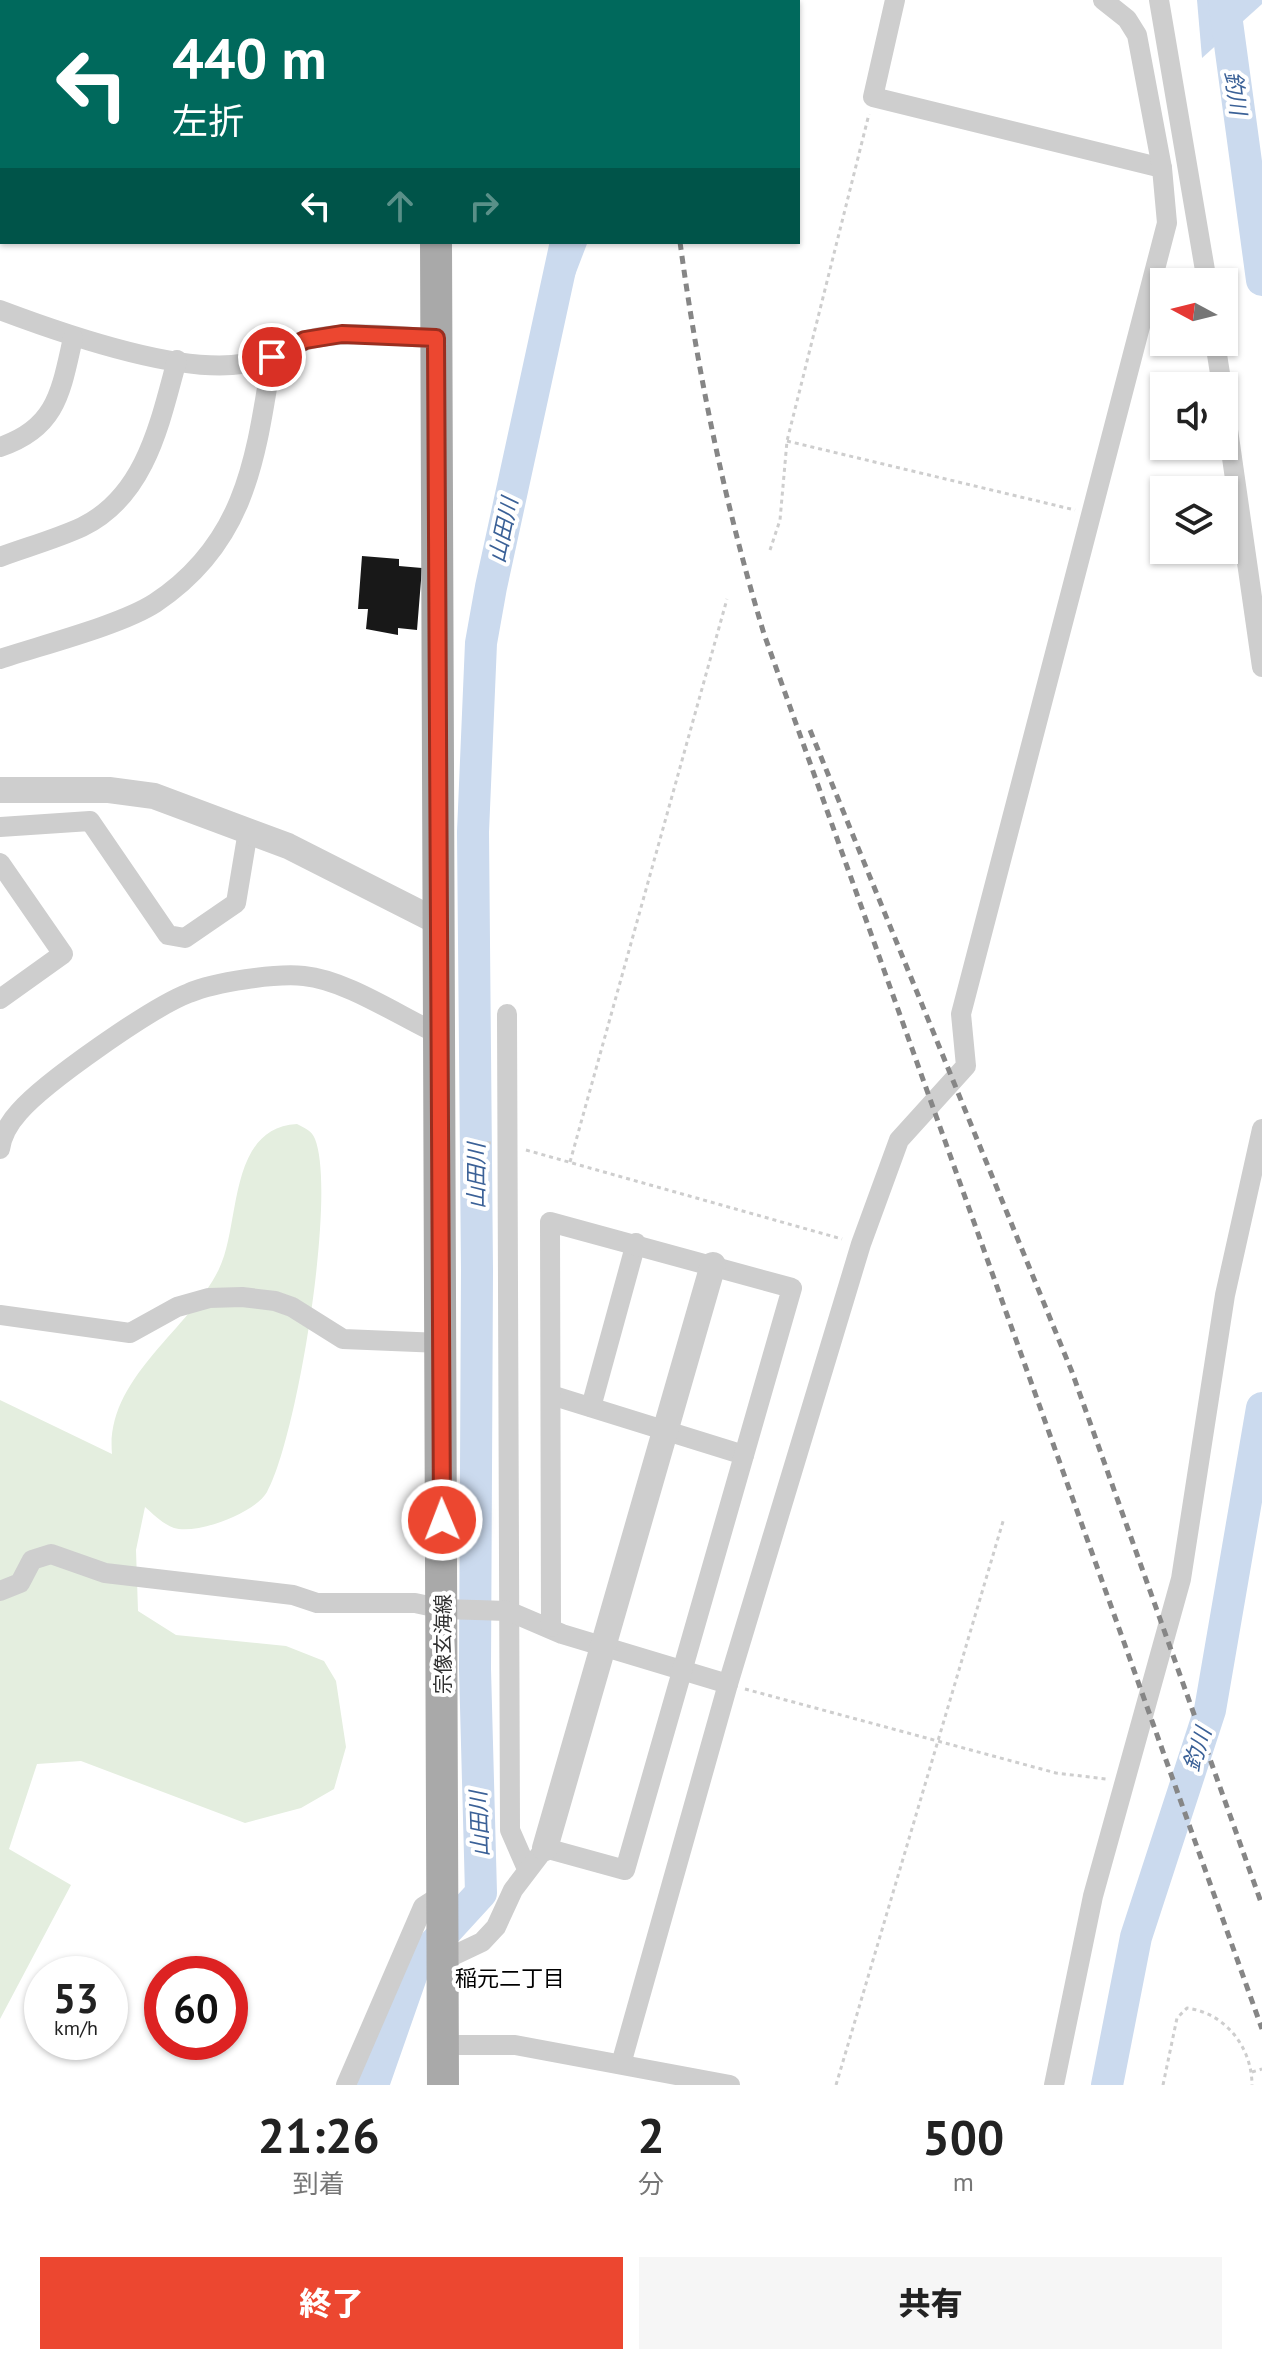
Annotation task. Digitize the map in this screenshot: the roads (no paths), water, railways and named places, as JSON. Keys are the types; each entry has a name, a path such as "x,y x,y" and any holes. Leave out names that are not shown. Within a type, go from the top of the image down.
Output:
{"main road":[{"name":"宗像玄海線","path":"436,244 443,2085"}],"street":[{"path":"895,0 873,97 1162,168"},
{"path":"628,2073 728,1684 861,1244 899,1140 966,1066 961,1014 1167,223 1162,168 1137,35 1127,19 1103,0"},
{"path":"1159,0 1205,268"},
{"path":"0,310 73,338 177,360 231,365 272,357 305,340 342,334 436,338"},
{"path":"0,447 23,440 51,413 61,389 73,338"},
{"path":"0,659 154,604 218,543 243,498 272,357"},
{"path":"0,557 84,526 117,500 151,451 177,360"},
{"path":"1232,460 1262,667"},
{"path":"0,790 133,793 181,805 288,846 438,922"},
{"path":"0,827 90,821 168,935 185,938 236,903 248,831"},
{"path":"0,999 63,954 3,874"},
{"path":"0,1149 10,1123 21,1109 52,1084 170,1001 213,986 300,975 323,978 438,1034"},
{"path":"507,1014 510,1830 527,1869"},
{"path":"1054,2085 1093,1896 1181,1579 1225,1295 1262,1129"},
{"path":"545,1848 625,1870 792,1288 550,1222 551,1627"},
{"path":"591,1407 636,1243"},
{"path":"444,1960 482,1942 496,1927 527,1869 545,1848 713,1265"},
{"path":"0,1315 130,1333 177,1307 209,1298 242,1297 275,1301 292,1307 343,1339 441,1343"},
{"path":"551,1395 744,1455"},
{"path":"0,1591 20,1583 32,1560 51,1554 105,1573 293,1595 317,1603 415,1603 443,1609 508,1611 562,1634 604,1644 728,1684"},
{"path":"346,2085 423,1907 443,1894"},
{"path":"445,2045 515,2045 628,2073 730,2085"}],"water":[{"path":"1197,0 1262,0 1262,4 1202,58"}],"waterway":[{"name":"釣川","path":"1224,0 1262,280"},
{"name":"山田川","path":"373,2085 415,1965 481,1893 475,1669 477,1270 473,832 481,643 566,244"},
{"path":"546,344 584,244"},
{"name":"釣川","path":"1107,2085 1136,1937 1210,1710 1262,1408"}],"railway":[{"path":"680,244 714,440 764,634 1262,2029"},
{"path":"810,730 1072,1372 1262,1905"}],"district":[{"name":"稲元二丁目","path":"510,1978"}]}
